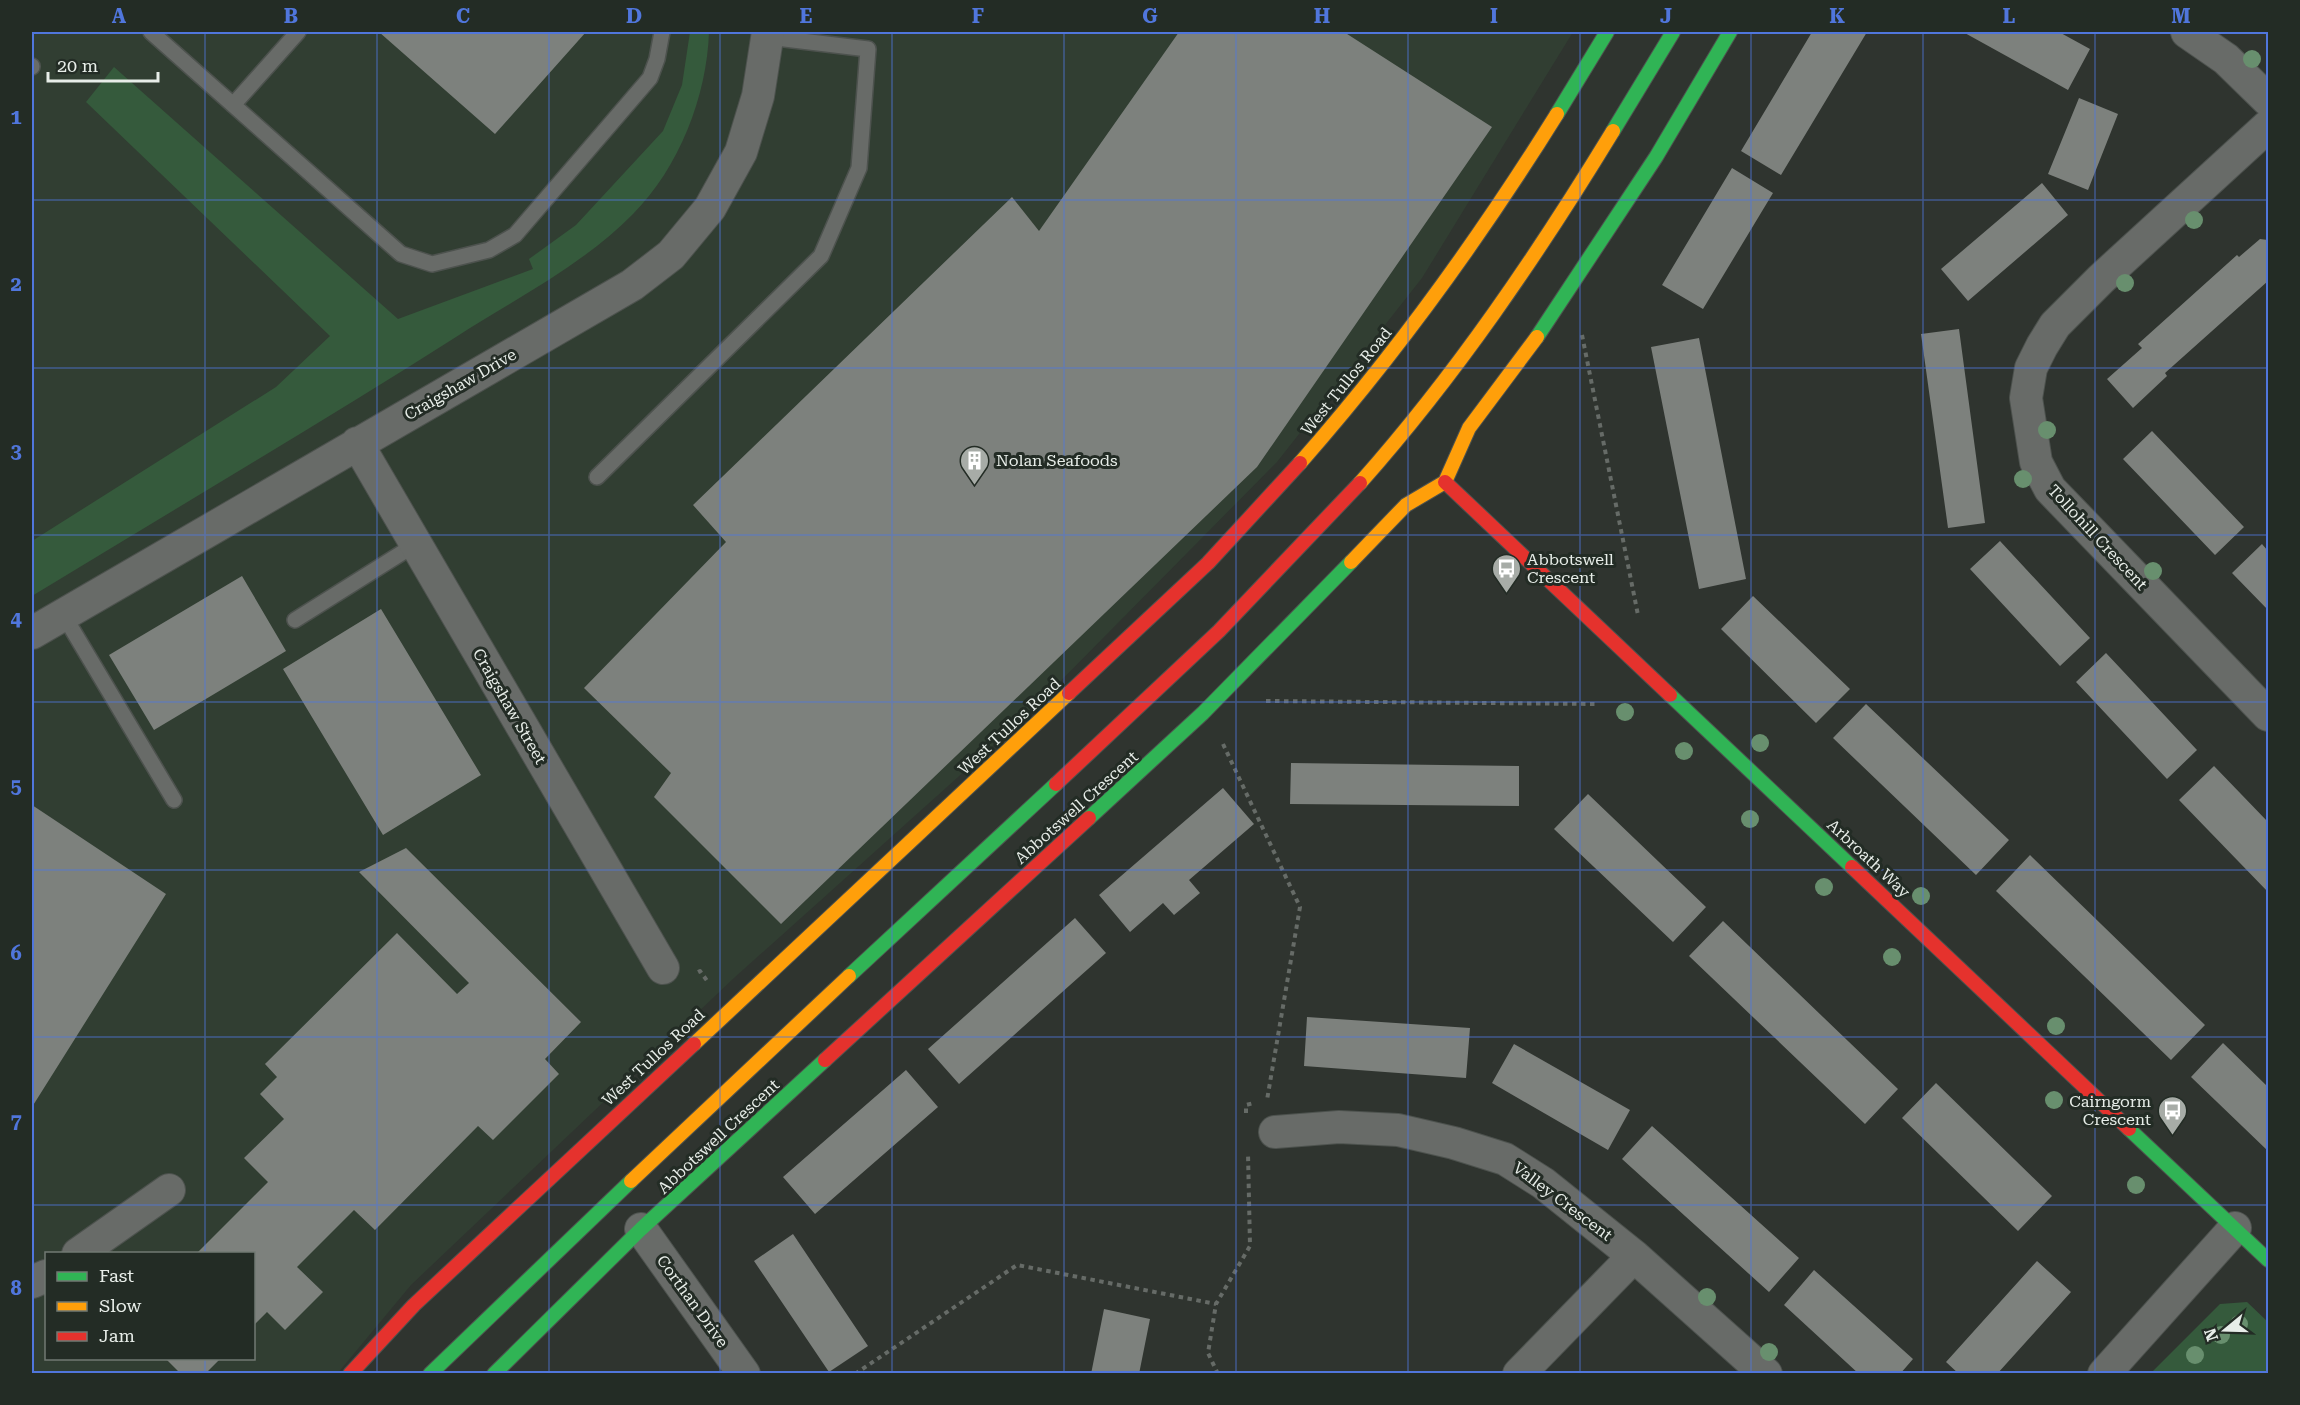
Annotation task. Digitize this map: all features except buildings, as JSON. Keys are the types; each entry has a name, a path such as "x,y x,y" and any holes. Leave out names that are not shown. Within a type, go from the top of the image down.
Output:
{"main road":[{"name":"West Tullos Road","path":"350,1374 414,1305 1208,563 1327,433 1436,295 1563,107 1607,32"},
{"path":"430,1374 453,1349 813,1008 1239,614 1365,478 1477,338 1580,187 1673,32"},
{"path":"1445,482 1469,428 1530,348 1572,285 1656,157 1730,32"},
{"name":"Arbroath Way","path":"1445,482 2268,1260"},
{"name":"Abbotswell Crescent","path":"494,1374 641,1229 1203,713 1406,505 1445,482"}],"street":[{"path":"2187,32 2226,59 2268,100"},
{"name":"Craigshaw Drive","path":"32,633 632,285 671,255 710,208 741,152 758,96 768,34"},
{"name":"Tollohill Crescent","path":"2268,126 2055,325 2031,368 2026,398 2036,462 2050,489 2268,715"},
{"name":"Craigshaw Street","path":"357,443 663,968"},
{"name":"Valley Crescent","path":"1257,1134 1339,1127 1398,1130 1454,1143 1505,1159 1543,1182 1634,1256 1766,1374"},
{"path":"81,1252 169,1190"},
{"path":"2104,1374 2235,1228"},
{"name":"Corthan Drive","path":"641,1229 744,1374"},
{"path":"1519,1374 1634,1256"}],"lane":[{"path":"151,32 401,254 432,264 489,250 515,235 650,78 657,59 662,32"},
{"path":"233,105 298,32"},
{"path":"597,477 821,256 859,168 868,49 768,34"},
{"path":"295,620 416,544"},
{"path":"63,614 174,800"}],"path":[{"path":"1572,285 1640,614 1615,642"},
{"path":"1216,700 1595,704"},
{"path":"1203,713 1221,739 1300,907 1267,1101 1246,1105 1257,1134 1250,1246 1216,1305 1208,1353 1218,1374"},
{"path":"663,968 687,980 700,970 729,1009"},
{"path":"855,1374 1017,1265 1216,1305"}],"shaded area":[{"path":"32,32 1573,32 1422,278 1277,462 1025,717 734,978 411,1285 337,1374 32,1373"}],"green space":[{"path":"690,32 709,32 703,81 688,130 664,175 649,196 613,232 548,280 32,596 32,541 276,387 330,336 86,102 114,67 398,319 533,269 529,259 576,225 663,131 682,85"},
{"path":"2247,1302 2268,1322 2268,1373 2151,1373 2220,1304"}],"traffic: fast":[{"path":"1557,114 1607,32"},
{"path":"1613,131 1673,32"},
{"path":"1537,337 1656,157 1730,32"},
{"path":"1089,818 1203,713 1351,562"},
{"path":"1670,695 1852,867"},
{"path":"849,976 1056,784"},
{"path":"494,1374 641,1229 825,1060"},
{"path":"2129,1129 2268,1260"},
{"path":"430,1374 631,1181"}],"traffic: slow":[{"path":"1300,463 1370,380 1436,293 1498,205 1557,114"},
{"path":"1360,483 1429,400 1494,313 1555,223 1613,131"},
{"path":"1351,562 1406,505 1445,482 1469,428 1537,337"},
{"path":"694,1044 1069,693"},
{"path":"631,1181 849,976"}],"traffic: jam":[{"path":"1069,693 1208,563 1300,463"},
{"path":"1445,482 1670,695"},
{"path":"1056,784 1219,631 1360,483"},
{"path":"825,1060 1089,818"},
{"path":"1852,867 2129,1129"},
{"path":"350,1374 414,1305 694,1044"}],"place":[{"name":"Nolan Seafoods","path":"975,486"},
{"name":"Abbotswell Crescent","path":"1506,594"},
{"name":"Cairngorm Crescent","path":"2172,1136"}]}
